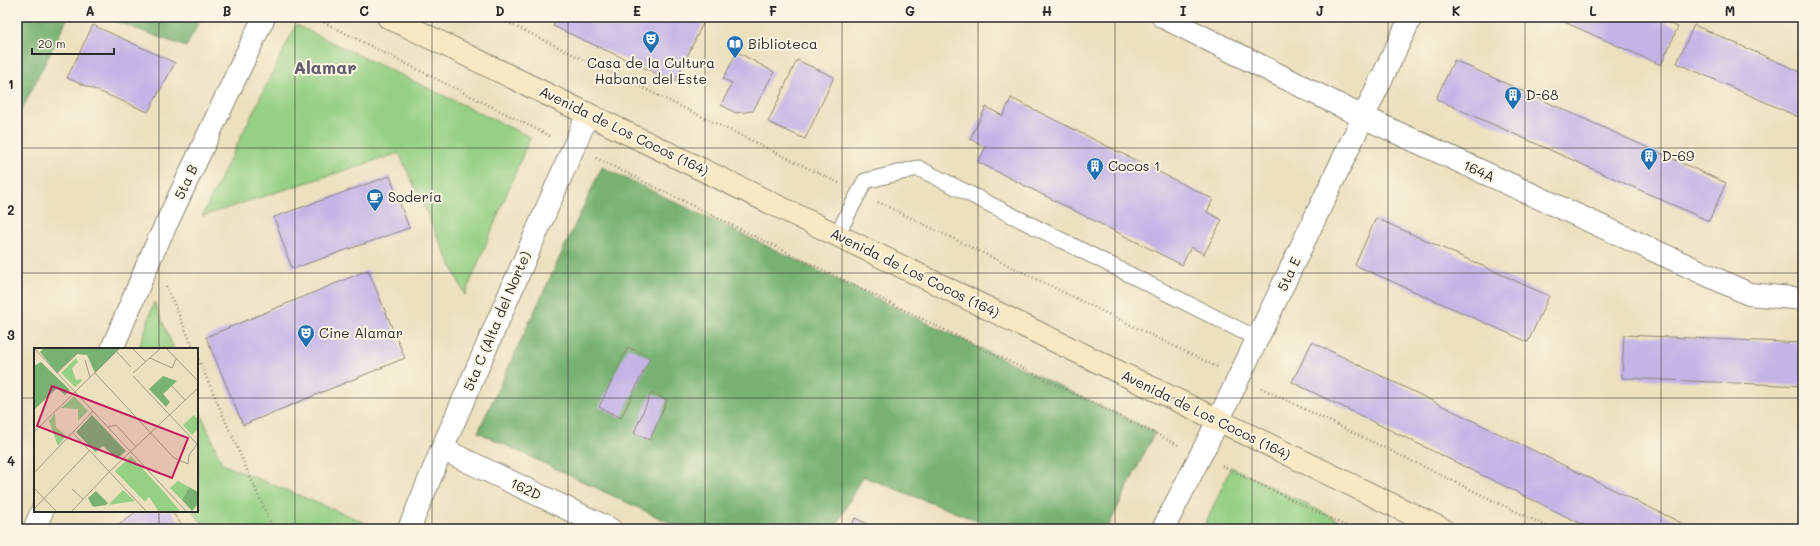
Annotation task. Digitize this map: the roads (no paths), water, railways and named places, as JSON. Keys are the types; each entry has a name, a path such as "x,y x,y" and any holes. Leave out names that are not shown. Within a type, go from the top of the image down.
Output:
{"main road":[{"name":"Avenida de Los Cocos (164)","path":"388,17 1442,529"}],"street":[{"name":"5ta B","path":"112,348 152,254 264,17"},
{"name":"164A","path":"1163,17 1363,118 1749,294 1803,299"},
{"name":"5ta E","path":"1163,529 1258,339 1411,17"},
{"name":"5ta C (Alta del Norte)","path":"409,529 442,448 588,114"},
{"name":"162D","path":"442,448 610,529"},
{"path":"34,529 42,512"}],"lane":[{"path":"837,235 865,181 918,168 1258,339"}],"place":[{"name":"Casa de la Cultura Habana del Este","path":"651,54"},
{"name":"Biblioteca","path":"735,59"},
{"name":"D-68","path":"1513,110"},
{"name":"D-69","path":"1649,171"},
{"name":"Cocos 1","path":"1095,181"},
{"name":"Sodería","path":"375,212"},
{"name":"Cine Alamar","path":"306,348"}],"district":[{"name":"Alamar","path":"325,68"}]}
